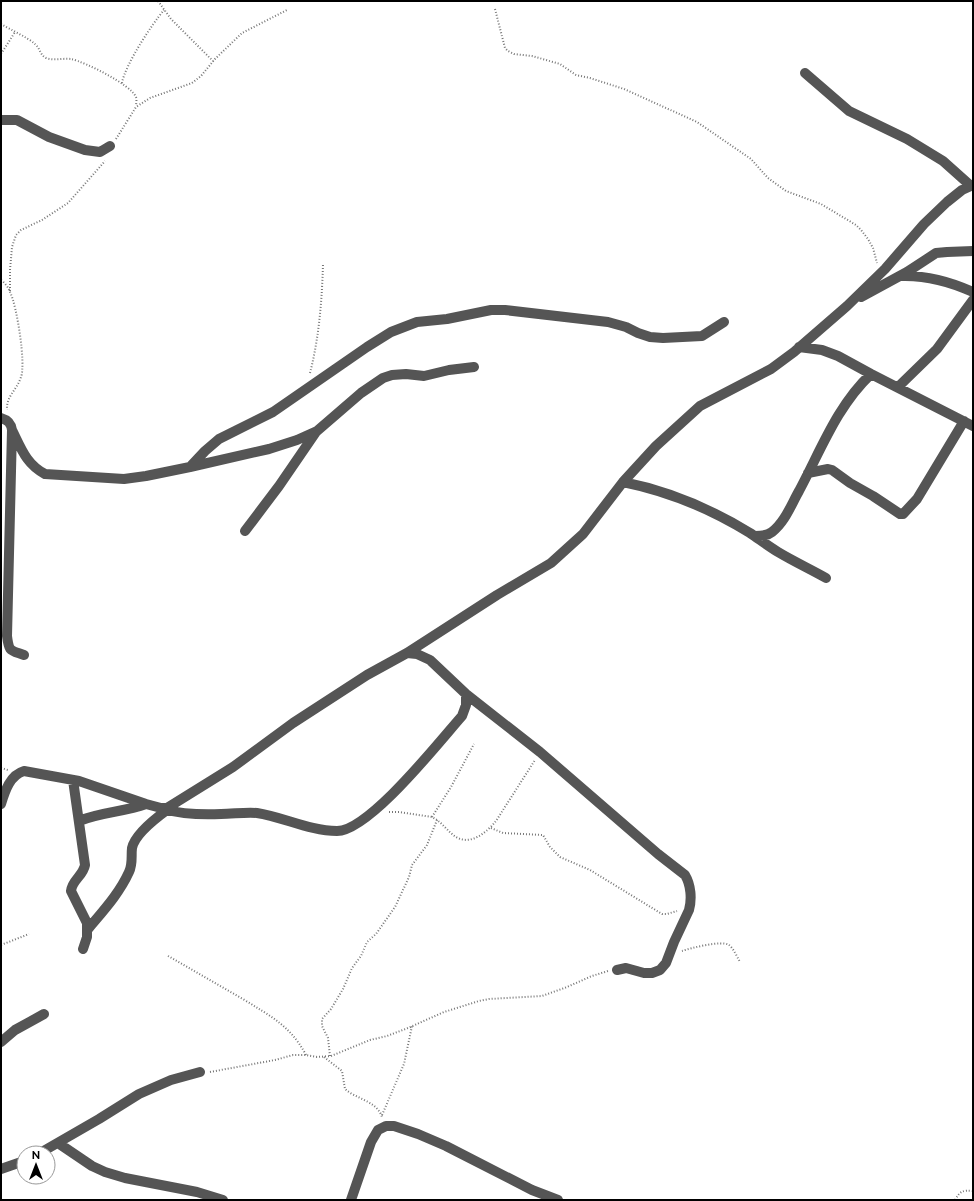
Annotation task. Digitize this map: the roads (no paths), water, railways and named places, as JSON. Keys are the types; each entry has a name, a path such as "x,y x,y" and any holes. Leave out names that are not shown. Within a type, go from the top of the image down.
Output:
{"street":[{"path":"88,929 114,898 129,872 132,848 142,831 164,809 172,806 194,790 233,767 293,723 368,675 407,653 497,595 551,563 583,534 623,482 656,446 700,406 771,369 800,347 847,306 880,274 924,224 947,202 962,190 972,186 943,161 907,139 849,111 805,73"},
{"path":"1,120 17,120 49,137 85,150 100,152 110,146"},
{"path":"847,306 936,253 973,251"},
{"path":"899,276 928,278 960,286 973,292"},
{"path":"898,388 937,349 973,300"},
{"path":"190,467 219,439 273,412 391,332 417,322 447,319 491,310 505,310 608,322 626,327 638,333 663,338 702,336 724,322"},
{"path":"800,347 822,350 838,356 968,423 917,499 903,514 900,514 832,470 828,469 808,473"},
{"path":"244,531 279,486 317,431 361,393 383,378 392,375 406,374 424,376 450,370 474,367"},
{"path":"755,536 766,535 772,532 782,521 838,415 854,392 871,374"},
{"path":"7,423 26,458 36,470 45,474 124,479 190,467 269,449 317,431"},
{"path":"7,423 8,647 12,651 24,655"},
{"path":"623,482 649,488 679,498 708,511 755,536 777,552 826,578"},
{"path":"407,653 416,654 430,660 466,694 540,752 658,854 685,875 690,893 690,910 674,942 666,963 660,970 652,973 644,973 626,968 617,970"},
{"path":"1,804 4,793 10,782 18,773 24,772 79,780 146,804 176,812 219,814 248,812 323,829 337,831 346,830 360,822 403,785 462,716 466,705 466,694"},
{"path":"464,712 476,702"},
{"path":"73,780 85,865 84,871 73,883 71,891 87,923 87,937 83,949"},
{"path":"79,821 101,814 135,808 146,804"},
{"path":"1,1042 15,1030 44,1014"},
{"path":"54,1145 99,1120 139,1094 171,1080 200,1072"},
{"path":"351,1200 371,1142 378,1130 386,1126 394,1126 446,1146 525,1187 558,1200"},
{"path":"58,1143 92,1166 105,1172 125,1178 197,1192 223,1200"},
{"path":"1,1169 16,1164"}]}
